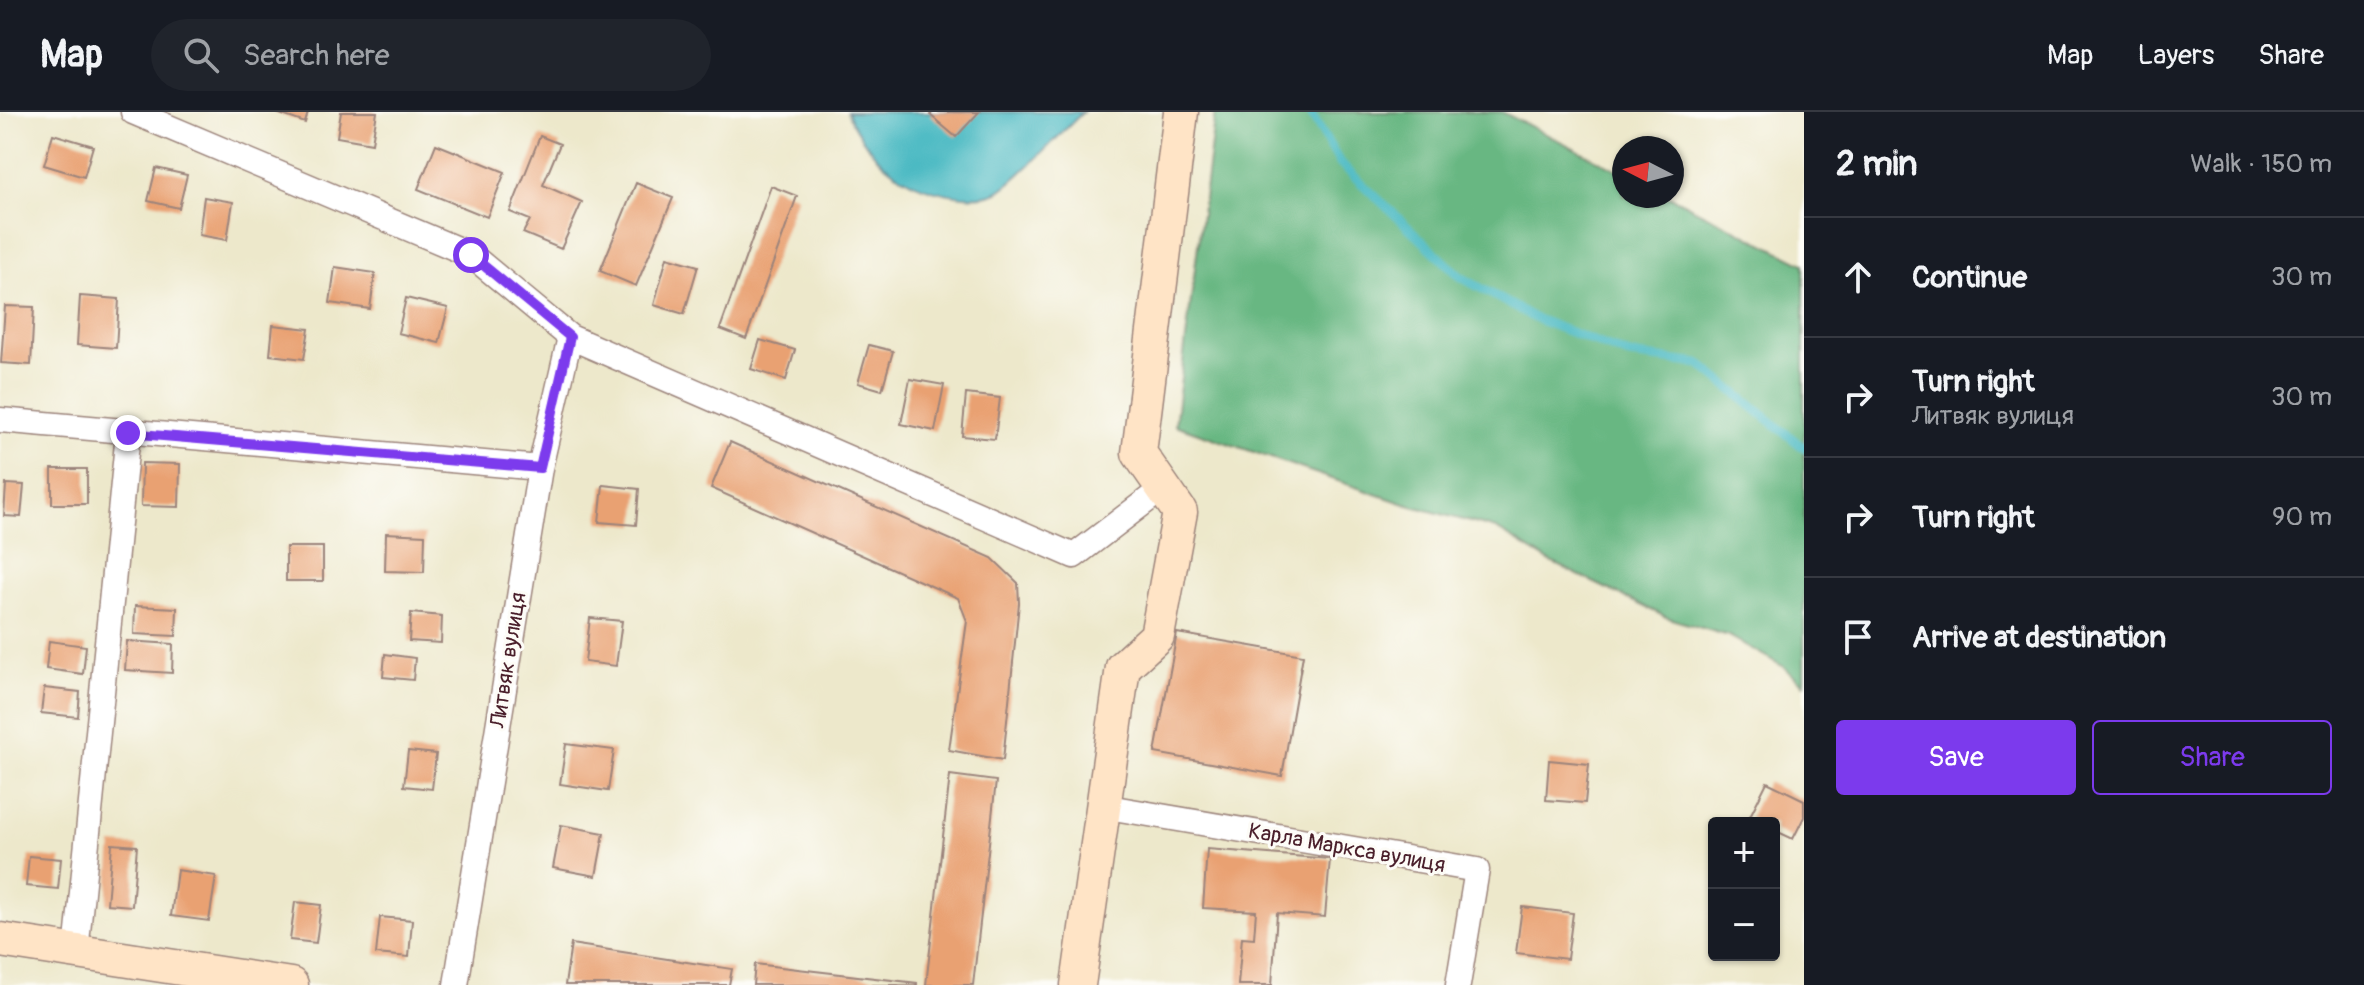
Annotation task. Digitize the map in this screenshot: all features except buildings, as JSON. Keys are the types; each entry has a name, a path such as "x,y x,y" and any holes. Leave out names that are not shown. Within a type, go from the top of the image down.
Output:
{"main road":[{"path":"1078,985 1123,667 1157,636 1180,512 1139,453 1181,112"},
{"path":"0,940 291,985"}],"street":[{"path":"133,112 471,255 570,337 1074,556 1163,488"},
{"name":"Литвяк вулиця","path":"456,985 540,468 570,337"},
{"path":"0,420 540,468"},
{"path":"76,952 128,433"},
{"name":"Карла Маркса вулиця","path":"1102,806 1477,870 1458,985"}],"green space":[{"path":"1215,112 1502,112 1612,167 1612,208 1684,208 1684,204 1804,264 1804,684 1784,667 1729,636 1668,618 1549,561 1496,529 1405,504 1175,425"}],"water":[{"path":"847,112 1083,112 1005,187 987,195 962,196 935,191 893,171 870,149"}],"waterway":[{"path":"1310,112 1340,163 1461,277 1534,318 1629,355 1700,364 1804,448"}],"route":[{"path":"128,433 540,468 570,337 471,255"}]}
